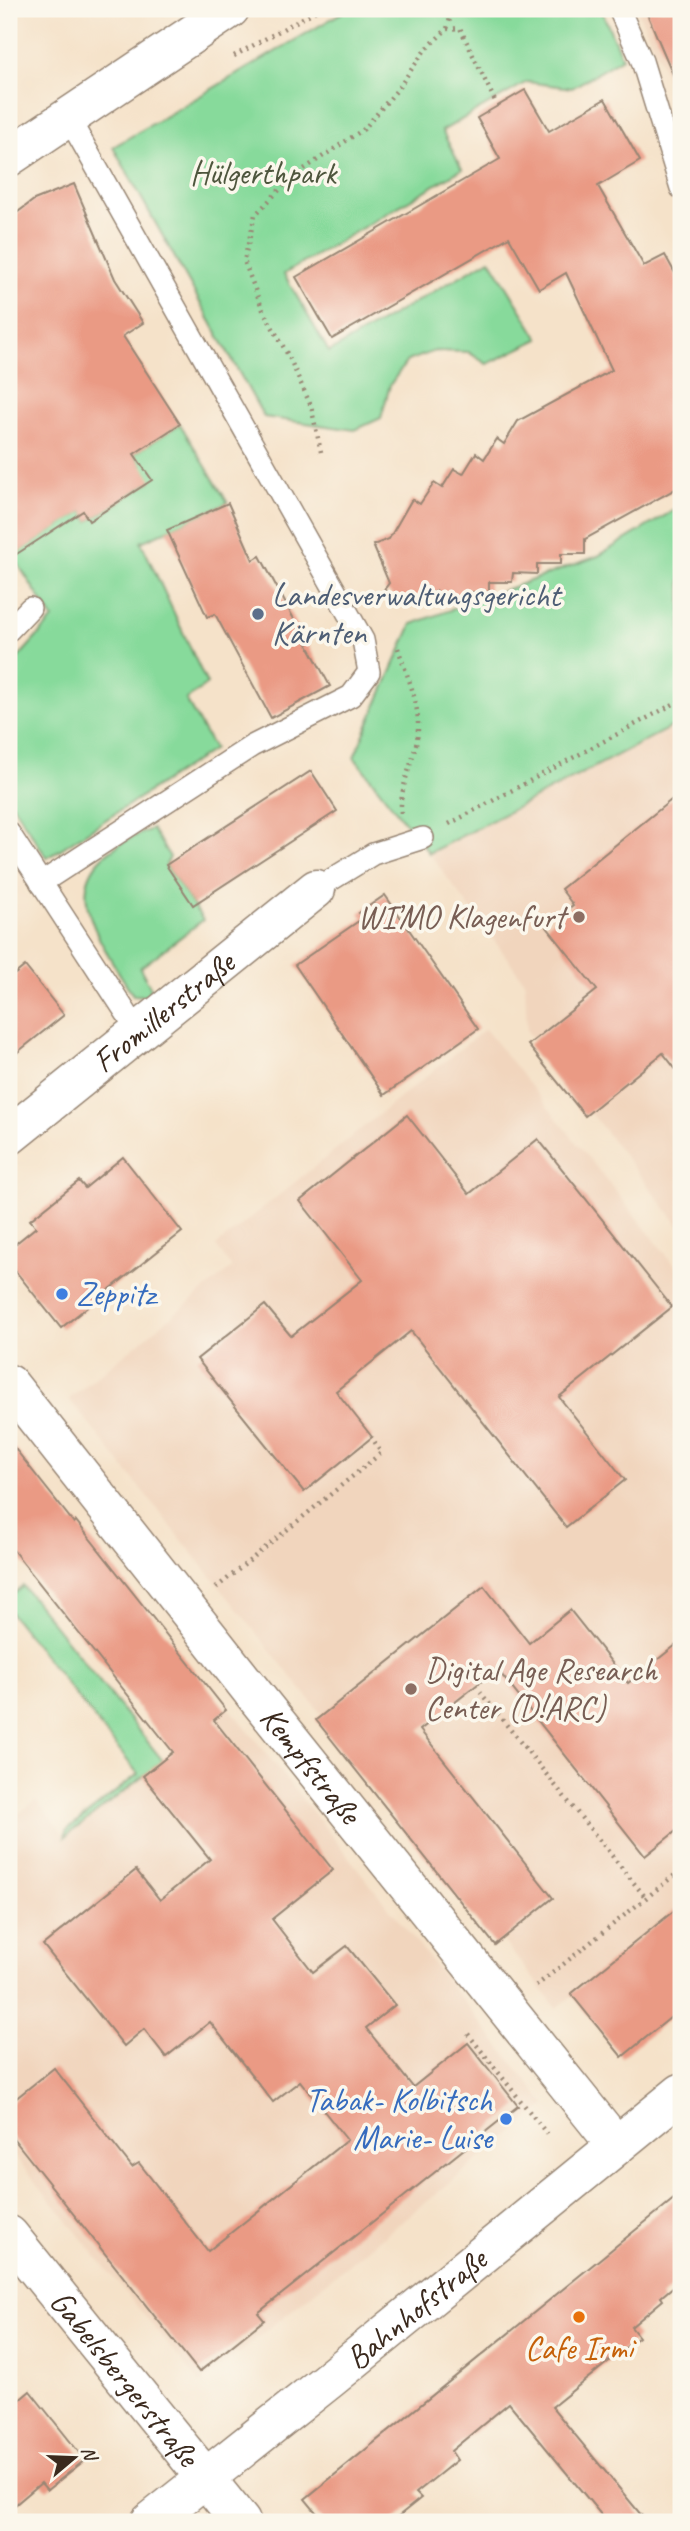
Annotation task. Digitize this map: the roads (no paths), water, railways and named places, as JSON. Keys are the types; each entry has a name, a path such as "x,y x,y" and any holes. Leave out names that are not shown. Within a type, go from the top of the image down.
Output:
{"street":[{"path":"9,157 230,9"},
{"name":"Fromillerstraße","path":"9,1136 316,889"},
{"name":"Kempfstraße","path":"9,1384 616,2145"},
{"name":"Bahnhofstraße","path":"150,2522 681,2093"},
{"name":"Gabelsbergerstraße","path":"9,2235 241,2522"}],"lane":[{"path":"619,9 642,61 681,188"},
{"path":"41,883 252,746 351,696 369,672 363,640 68,117"},
{"path":"9,630 30,608"},
{"path":"9,833 138,1031"},
{"path":"316,889 373,854 416,840"}],"place":[{"name":"Landesverwaltungsgericht Kärnten","path":"258,614"},
{"name":"WI’MO Klagenfurt","path":"579,917"},
{"name":"Zeppitz","path":"62,1294"},
{"name":"Digital Age Research Center (D!ARC)","path":"411,1689"},
{"name":"Tabak- Kolbitsch Marie- Luise","path":"506,2119"},
{"name":"Cafe Irmi","path":"579,2317"}],"park label":[{"name":"Hülgerthpark","path":"263,173"}]}
